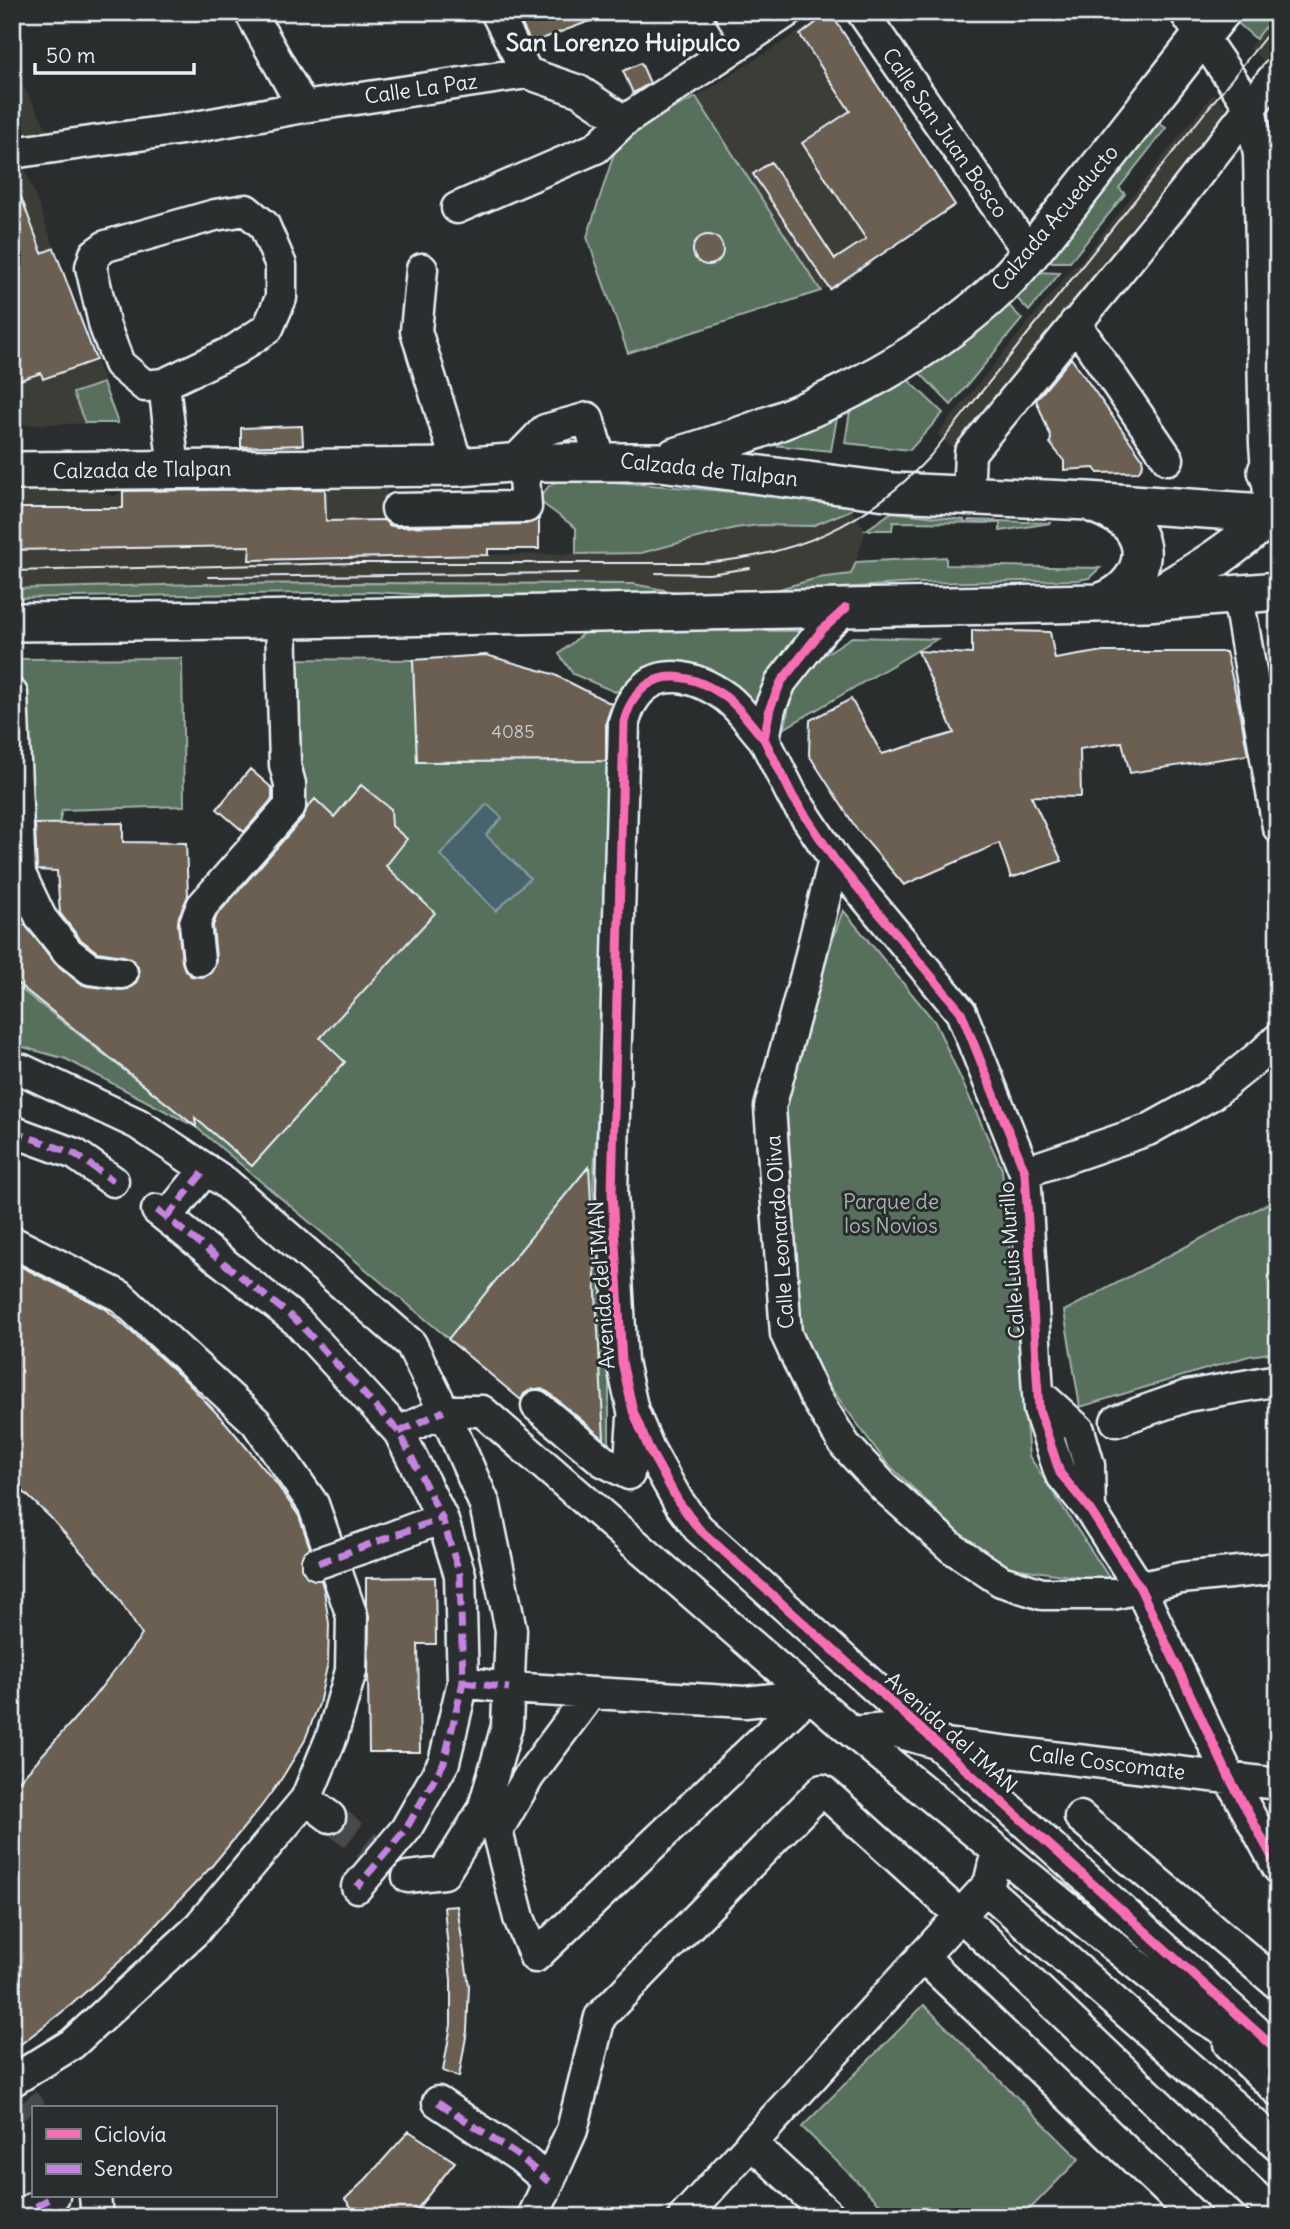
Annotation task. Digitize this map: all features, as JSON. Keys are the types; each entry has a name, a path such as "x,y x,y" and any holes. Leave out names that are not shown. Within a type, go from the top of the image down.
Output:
{"main road":[{"name":"Calzada Acueducto","path":"660,462 720,444 790,417 871,380 927,345 977,307 1008,279 1029,253 1203,20"},
{"name":"Calzada de Tlalpan","path":"12,471 484,467 519,462 600,460 660,462 894,492 1088,501 1275,501"},
{"path":"1088,501 1124,519 1132,527 1141,550 1140,562 1131,584 1122,592 1101,601"},
{"path":"1146,602 1214,561 1275,501"},
{"path":"12,622 281,620 1146,602 1278,590"}],"street":[{"path":"250,12 303,107"},
{"path":"496,12 527,73"},
{"path":"730,12 746,39"},
{"path":"457,208 596,148 624,121 787,12"},
{"name":"Calle San Juan Bosco","path":"862,12 1029,253"},
{"path":"1203,20 1250,107 1259,154 1265,444 1275,501"},
{"path":"968,495 970,453 1184,192 1278,72"},
{"name":"Calle La Paz","path":"13,151 196,127 303,107 527,73 579,91 624,121"},
{"path":"246,210 264,225 281,265 281,298 268,328 235,350 164,384 145,386 119,364 105,327 91,267 95,254 106,246 203,218 246,210"},
{"path":"422,269 416,331 458,467"},
{"path":"1075,323 1168,458"},
{"path":"164,384 174,469"},
{"path":"397,509 526,507 519,462"},
{"path":"1185,600 1278,610"},
{"path":"764,739 770,708 781,682 822,630 846,608"},
{"path":"1240,608 1278,827"},
{"path":"199,960 195,923 202,906 290,806 290,785 285,765 281,620"},
{"name":"Avenida del IMAN","path":"764,739 728,699 704,684 678,675 663,677 646,687 632,701 624,722 612,1194 622,1362 633,1411 664,1478 698,1528 1278,2051"},
{"path":"12,694 20,874 41,918 68,952 90,969 122,973"},
{"name":"Calle Luis Murillo","path":"764,739 793,797 834,859 961,1012 1025,1171 1039,1410 1060,1473 1113,1543 1140,1588 1229,1777 1278,1868"},
{"name":"Calle Leonardo Oliva","path":"834,859 770,1107 786,1334 814,1395 845,1445 884,1487 952,1548 1001,1581 1042,1594 1112,1594 1181,1578 1278,1569"},
{"path":"1025,1171 1148,1130 1211,1095 1278,1039"},
{"path":"12,1068 23,1070 138,1124 225,1182 411,1343 444,1410 485,1505 511,1630 507,1726 483,1810 444,1873 408,1877"},
{"path":"12,1131 75,1154 113,1181"},
{"path":"206,1169 162,1214 297,1321 399,1433 442,1518 460,1575 463,1682 444,1762 406,1829 358,1887"},
{"path":"12,1242 120,1296 256,1422 313,1504 352,1616 351,1671 332,1735 306,1799 195,1931 72,2044 16,2090"},
{"path":"1116,1420 1187,1396 1278,1380"},
{"path":"537,1406 603,1461 629,1474 633,1411"},
{"path":"399,1433 444,1410 482,1411 852,1732 1201,2017 1278,2091"},
{"path":"318,1563 442,1518"},
{"path":"463,1682 509,1688 745,1702 809,1695"},
{"path":"591,1693 529,1776 497,1831 519,1918 535,1957 809,1695"},
{"name":"Calle Coscomate","path":"852,1732 887,1729 936,1743 1278,1784"},
{"path":"533,2217 572,2130 600,2017 822,1790 960,1915 1273,2213"},
{"path":"306,1799 330,1817"},
{"path":"1080,1818 1278,1984"},
{"path":"684,2217 989,1884 998,1851"},
{"path":"985,1888 1278,2145"},
{"path":"922,1956 1195,2217"},
{"path":"1201,2017 1278,2060"},
{"path":"438,2102 520,2157 549,2182"},
{"path":"751,2143 831,2217"},
{"path":"18,2217 51,2198"},
{"path":"95,2198 97,2217"}],"shaded area":[{"path":"830,12 955,205 821,291 696,97"},
{"path":"1277,12 1278,51 1268,64 1249,48"},
{"path":"12,67 54,141 12,148"},
{"path":"1213,94 1229,110 1123,237 957,451 937,435 1075,265 1077,266"},
{"path":"22,161 118,423 12,425 12,163"},
{"path":"95,487 113,497 123,490 248,488 255,497 267,489 387,489 387,519 487,517 489,555 641,553 735,528 760,525 812,526 851,510 866,530 852,574 818,578 765,593 691,595 633,584 545,583 199,584 12,589 12,489"},
{"path":"1261,645 1278,645 1278,730"}],"green space":[{"path":"1239,12 1277,12 1256,39 1233,19"},
{"path":"696,97 821,291 628,353 587,237 620,135"},
{"path":"1154,120 1166,128 1119,188 1125,194 1070,262 1043,262"},
{"path":"1034,272 1060,273 1029,311 1010,291"},
{"path":"1000,296 1022,319 951,405 913,366"},
{"path":"902,374 943,413 910,450 845,443 851,405"},
{"path":"103,383 118,423 85,423 73,393"},
{"path":"838,412 831,451 773,445 774,438"},
{"path":"603,481 855,506 812,526 760,525 735,528 641,553 576,554 576,528 542,503 541,496 556,482"},
{"path":"892,512 964,520 964,523 893,522 892,530 866,530"},
{"path":"969,520 1051,523 1000,531 1000,523 968,523"},
{"path":"946,557 946,565 1100,568 1089,578 1078,580 915,583 765,593 818,578 851,574 856,562"},
{"path":"358,583 633,584 691,595 502,599 372,592 12,598 12,589"},
{"path":"587,630 810,631 758,710 670,669 615,692 573,674 559,654"},
{"path":"852,637 937,639 785,728 790,700 807,666"},
{"path":"182,658 184,806 62,810 59,824 19,822 16,659"},
{"path":"277,659 413,660 417,762 610,761 616,822 593,1187 609,1323 609,1473 196,1127 66,1059 12,1044 12,982 195,1126 188,903 289,803"},
{"name":"Parque de los Novios","path":"843,910 935,1022 1002,1169 1029,1456 1112,1582 992,1565 885,1461 804,1352 775,1224 783,1083"},
{"path":"1278,1198 1278,1352 1249,1356 1080,1407 1064,1311"},
{"path":"924,2005 1079,2159 1022,2217 893,2217 802,2127"}],"water":[{"path":"487,804 502,818 486,835 530,878 496,911 440,855"}],"building":[{"path":"516,12 609,12 609,14 531,43"},
{"path":"830,12 955,205 830,289 753,174 771,162 835,259 866,239 802,143 850,111 800,35"},
{"path":"641,63 650,83 633,93 623,71"},
{"path":"12,178 42,253 54,248 96,360 43,379 41,373 20,380 12,359"},
{"path":"708,235 719,239 723,250 719,261 708,265 697,261 693,250 697,239"},
{"path":"1071,358 1142,458 1143,465 1138,472 1098,473 1094,468 1064,470 1064,461 1050,443 1051,437 1036,400"},
{"path":"302,426 303,445 241,447 241,428"},
{"path":"325,489 326,521 384,520 397,527 526,524 539,519 539,549 488,549 488,555 249,560 250,546 12,550 12,508 123,508 123,491"},
{"path":"972,630 1050,632 1055,659 1097,652 1226,652 1248,755 1130,773 1122,742 1080,749 1081,797 1031,796 1062,861 1011,878 999,843 904,885 858,831 809,755 810,720 851,699 882,754 954,733 918,651 972,654"},
{"path":"486,655 553,674 612,704 606,722 606,761 417,762 413,660"},
{"path":"250,769 272,788 272,799 244,832 217,809"},
{"path":"361,785 391,809 392,826 407,839 386,866 435,913 320,1038 345,1062 252,1166 195,1118 196,1127 12,979 12,924 25,925 55,963 79,983 120,990 135,984 139,976 138,967 133,960 97,952 80,939 60,913 57,871 37,870 35,824 123,823 123,842 186,843 188,896 178,924 182,962 191,976 202,977 210,974 215,966 213,926 217,915 303,818 315,799 334,817"},
{"path":"589,1166 604,1439 548,1392 532,1389 524,1394 521,1400 448,1339"},
{"path":"12,1262 106,1309 186,1381 226,1423 276,1483 299,1516 310,1548 304,1552 301,1568 307,1577 321,1580 329,1624 328,1662 319,1704 304,1742 260,1808 211,1867 128,1954 71,2005 12,2051 12,1789 92,1699 142,1635 107,1581 50,1517 12,1481"},
{"path":"435,1577 436,1644 418,1644 420,1752 369,1752 369,1616 366,1578"},
{"path":"457,1906 469,1986 467,2031 459,2077 443,2071 451,2025 451,1980 444,1907"},
{"path":"409,2131 455,2162 408,2217 359,2217 345,2199"}],"tunnel":[{"path":"330,1817 408,1877"},
{"path":"24,2101 32,2111"}],"tram line":[{"path":"12,571 355,563 702,563 768,553 828,533 881,500 931,455 1278,21"},
{"path":"656,573 709,574 750,568"},
{"path":"208,577 579,573"}],"marked path":[{"path":"12,1131 75,1154 113,1181"},
{"path":"167,1217 206,1169"},
{"path":"157,1210 297,1321 399,1432 442,1518 460,1575 463,1682 444,1762 406,1829 357,1887"},
{"path":"399,1432 444,1411"},
{"path":"318,1563 442,1518"},
{"path":"463,1682 509,1688"},
{"path":"438,2102 520,2157 549,2182"},
{"path":"18,2217 51,2198"}],"cycle path":[{"path":"846,608 822,630 781,682 770,708 764,739 793,797 834,859 961,1012 1025,1172 1039,1410 1060,1473 1090,1510 1140,1588 1229,1777 1278,1868"},
{"path":"764,739 727,698 703,684 677,677 652,682 641,690 631,704 624,722 612,1193 622,1362 633,1411 649,1449 678,1501 698,1528 1278,2051"}],"district":[{"name":"San Lorenzo Huipulco","path":"623,43"}]}
